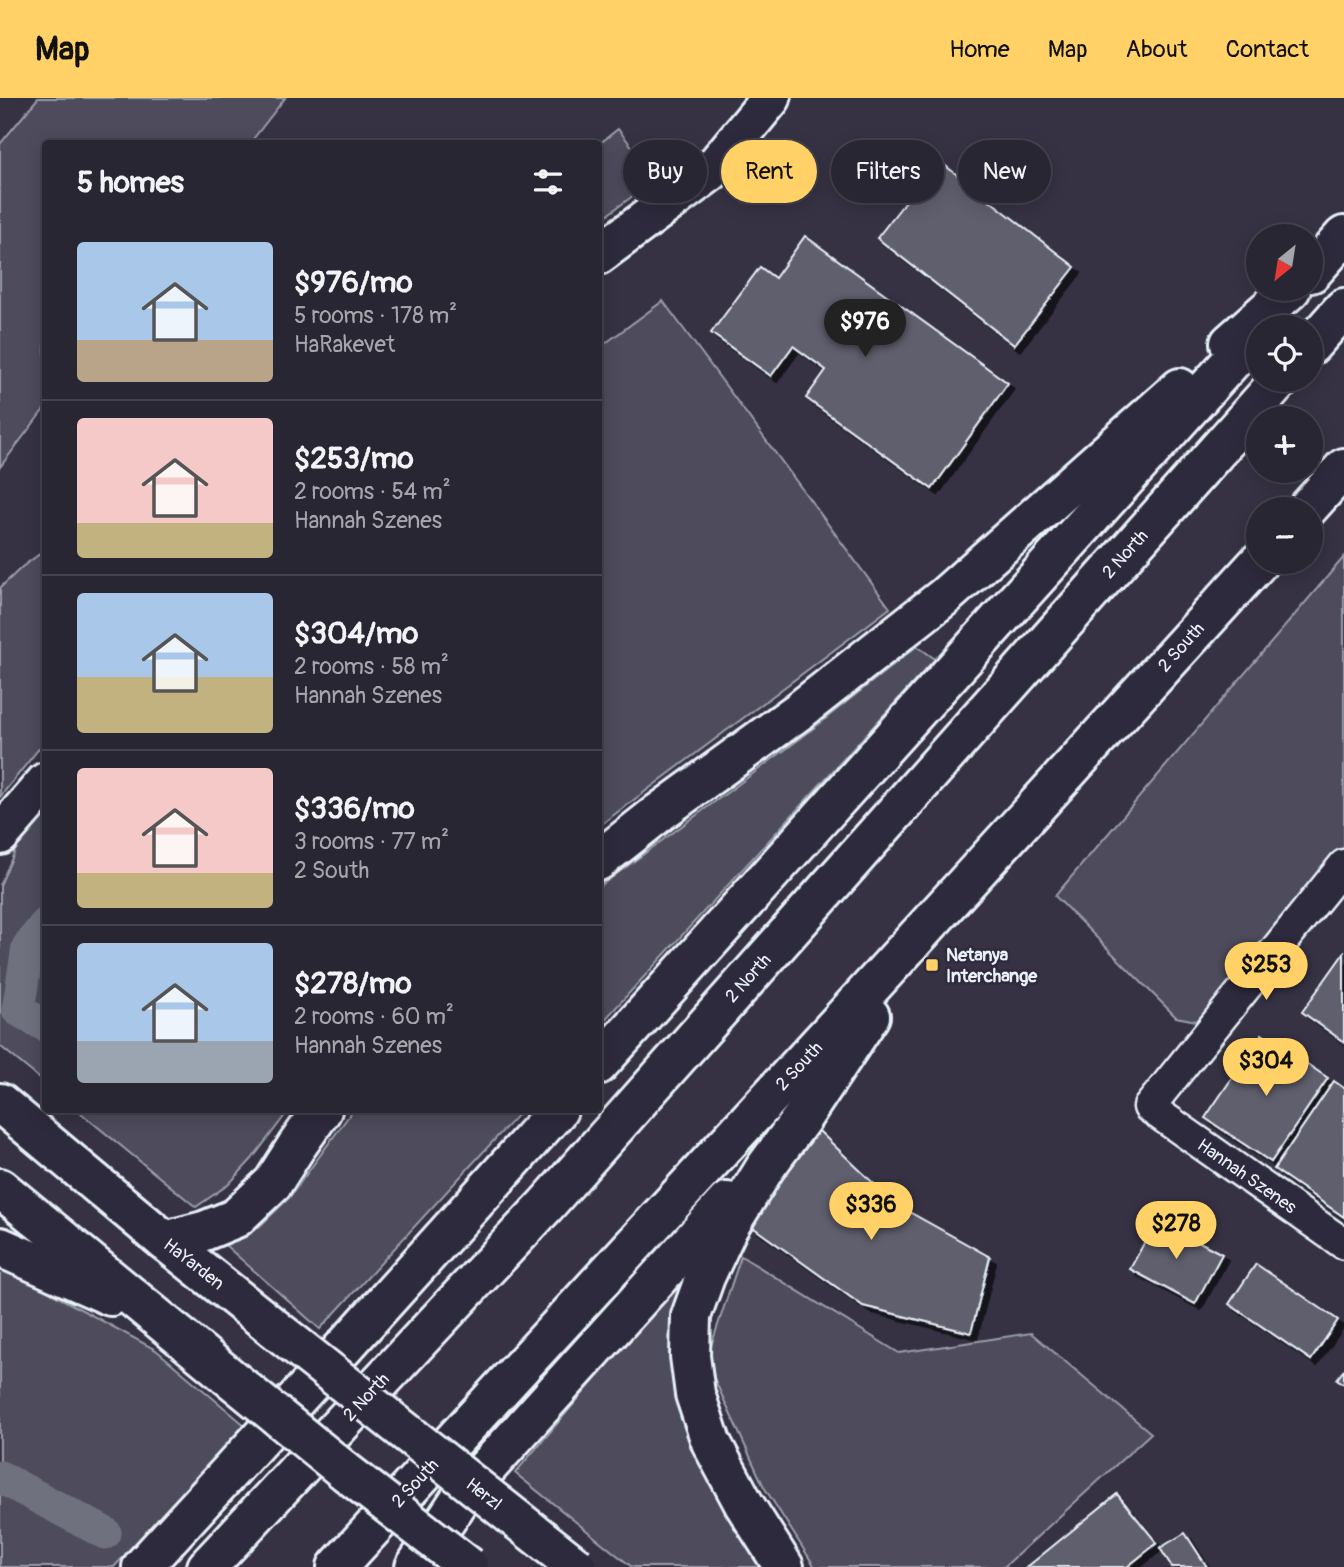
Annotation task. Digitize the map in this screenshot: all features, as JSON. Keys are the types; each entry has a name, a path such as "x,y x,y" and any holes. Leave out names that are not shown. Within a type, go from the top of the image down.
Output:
{"main road":[{"path":"602,252 710,172 771,98"},
{"path":"1323,259 1344,236"},
{"path":"602,858 944,597 1279,301"},
{"path":"1273,315 1285,301"},
{"path":"1323,332 1344,308"},
{"path":"602,1061 1246,345"},
{"name":"2 North","path":"207,1567 546,1205 1269,392"},
{"path":"1318,497 1344,468"},
{"name":"2 South","path":"337,1567 1248,574"},
{"path":"0,835 42,787"},
{"path":"784,1567 744,1504 711,1442 695,1394 690,1356 691,1316 705,1277 728,1228 765,1168 802,1118 933,920"},
{"name":"HaYarden","path":"0,1102 164,1241 391,1422"},
{"path":"164,1241 204,1231 236,1218 273,1183 320,1113"},
{"path":"142,1567 555,1113"},
{"path":"415,1567 464,1493 802,1118"},
{"path":"0,1188 346,1472 469,1567"},
{"path":"0,1247 151,1313"},
{"name":"Herzl","path":"391,1422 577,1567"}],"street":[{"name":"Hannah Szenes","path":"1344,865 1149,1107 1344,1244"}],"shaded area":[{"path":"38,98 285,98 252,140 42,140 42,412 0,467 0,144"},
{"path":"618,129 627,140 623,140 623,203 602,219 602,142"},
{"path":"663,301 890,608 602,824 602,346"},
{"path":"42,552 42,745 0,797 0,588"},
{"path":"1344,557 1344,886 1227,1027 1176,1017 1055,896"},
{"path":"917,646 935,659 602,1023 602,885 801,738"},
{"path":"42,814 42,1081 0,1046 0,885 23,833"},
{"path":"81,1113 287,1113 229,1184 196,1207"},
{"path":"351,1113 519,1113 320,1329 225,1245 259,1227 289,1198"},
{"path":"741,1256 899,1353 1031,1333 1151,1433 1004,1567 815,1567 764,1487 706,1361"},
{"path":"0,1267 156,1350 247,1427 114,1567 0,1567"},
{"path":"688,1270 727,1513 761,1567 632,1567 515,1473"}],"building":[{"path":"944,165 958,176 958,203 993,203 1075,267 1014,345 877,238 904,203 944,203"},
{"path":"805,236 1008,383 932,489 806,398 826,370 793,346 771,376 711,333 760,267 775,278"},
{"path":"1344,953 1344,1042 1302,1012"},
{"path":"1262,1034 1328,1078 1271,1162 1205,1118"},
{"path":"1334,1081 1344,1088 1344,1217 1274,1169"},
{"path":"819,1131 895,1204 990,1257 971,1333 863,1306 747,1223"},
{"path":"1157,1219 1222,1254 1195,1304 1130,1269"},
{"path":"1256,1264 1338,1320 1311,1360 1229,1304"},
{"path":"1344,1370 1344,1384 1337,1379"},
{"path":"1117,1494 1157,1543 1127,1567 1027,1567"},
{"path":"1185,1533 1207,1567 1172,1567 1160,1548"}],"waterway":[{"path":"42,929 28,947 18,1010 42,1024"},
{"path":"0,1477 105,1533"}],"place":[{"name":"Netanya Interchange","path":"932,965"}]}
